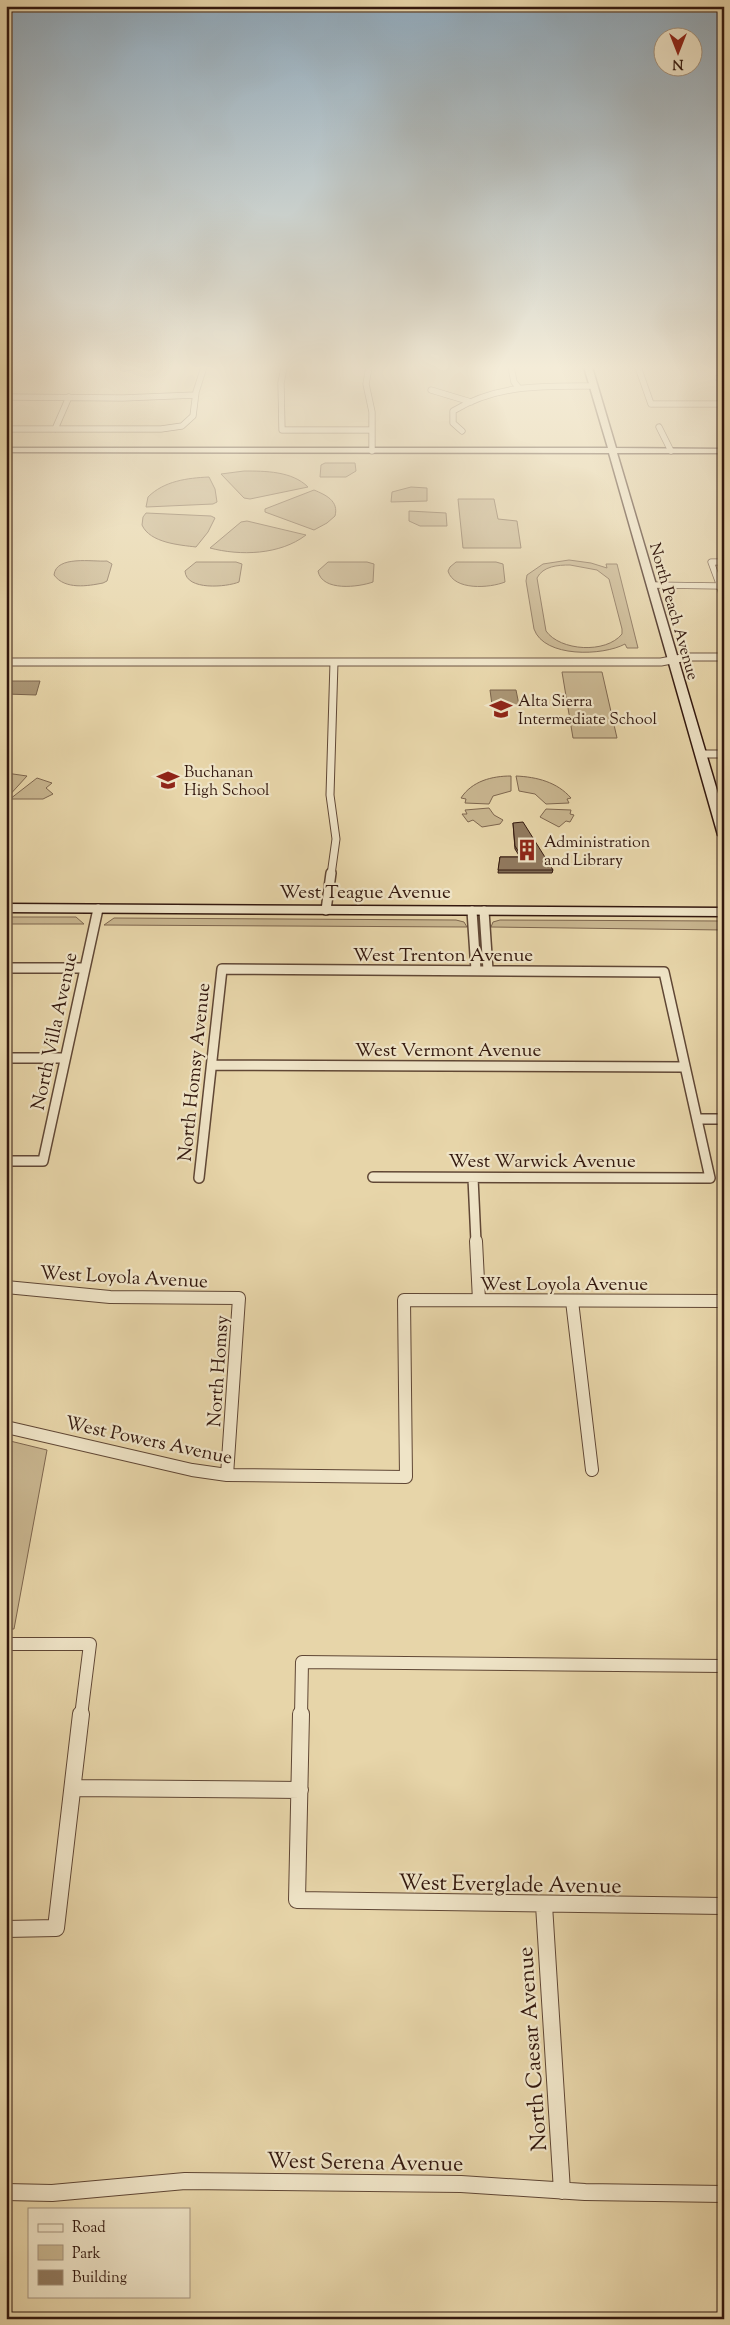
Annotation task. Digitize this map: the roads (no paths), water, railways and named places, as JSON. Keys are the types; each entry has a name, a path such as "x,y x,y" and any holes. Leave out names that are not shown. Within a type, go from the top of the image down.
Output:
{"street":[{"name":"North Peach Avenue","path":"620,476 724,835"},
{"path":"724,562 711,562 724,597"},
{"path":"651,583 719,583"},
{"path":"6,662 661,662 687,657 724,657"},
{"path":"326,910 328,884 334,863 336,839 330,795 334,662"},
{"path":"700,754 724,754"},
{"name":"West Teague Avenue","path":"6,908 724,912"},
{"name":"North Villa Avenue","path":"6,1161 43,1161 98,909"},
{"path":"476,970 478,911"},
{"path":"478,911 488,970"},
{"path":"6,968 84,968"},
{"name":"West Trenton Avenue","path":"222,969 664,972 685,1067"},
{"name":"North Homsy Avenue","path":"200,1178 222,969"},
{"path":"6,1058 64,1058"},
{"name":"West Vermont Avenue","path":"212,1065 685,1067"},
{"path":"685,1067 697,1119 724,1120"},
{"name":"West Warwick Avenue","path":"373,1177 710,1178 697,1119"},
{"path":"473,1178 479,1300"},
{"name":"West Loyola Avenue","path":"6,1287 110,1297 239,1298"},
{"name":"North Homsy","path":"227,1475 239,1298"},
{"name":"West Loyola Avenue","path":"406,1477 404,1300 724,1302"},
{"path":"572,1301 592,1470"},
{"name":"West Powers Avenue","path":"6,1427 192,1470 227,1475 250,1477 406,1477"},
{"path":"6,1644 90,1644 80,1717 69,1839 56,1928 6,1929"},
{"path":"74,1788 300,1790 302,1662 724,1666"},
{"name":"West Everglade Avenue","path":"300,1790 297,1900 544,1905 724,1906"},
{"name":"North Caesar Avenue","path":"544,1905 562,2190"},
{"name":"West Serena Avenue","path":"6,2192 52,2193 185,2181 461,2184 562,2190 724,2194"}],"place":[{"name":"Alta Sierra Intermediate School","path":"501,709"},
{"name":"Buchanan High School","path":"168,780"},
{"name":"Administration and Library","path":"527,850"}]}
